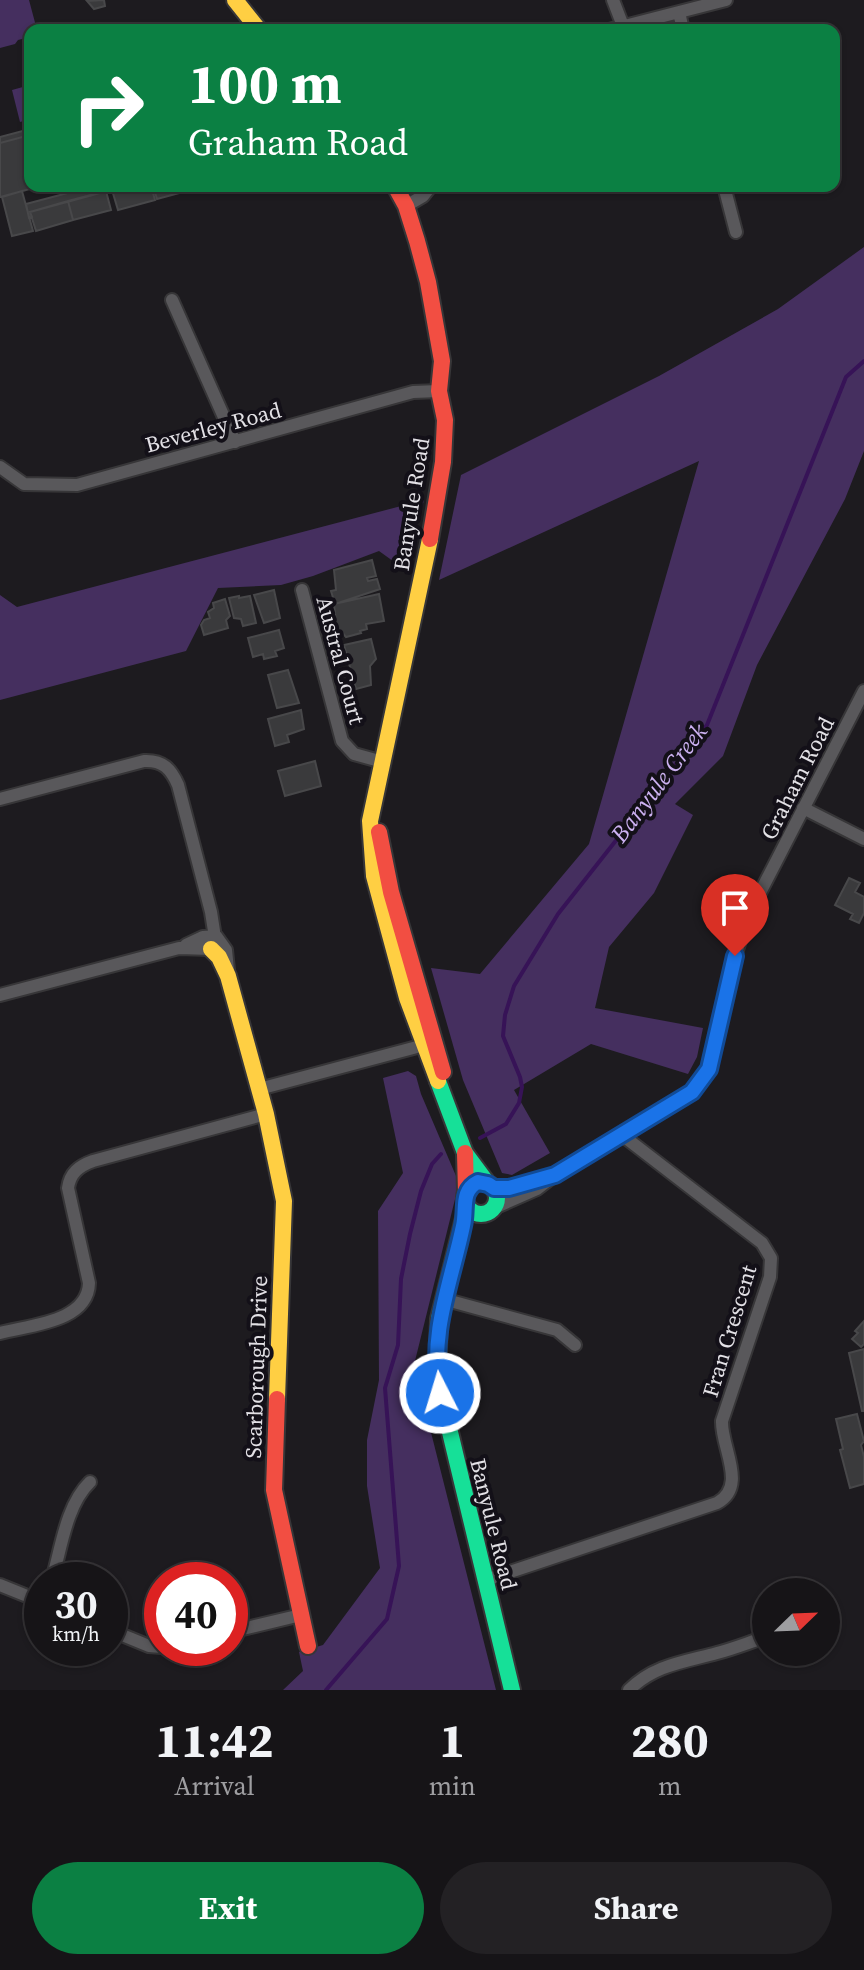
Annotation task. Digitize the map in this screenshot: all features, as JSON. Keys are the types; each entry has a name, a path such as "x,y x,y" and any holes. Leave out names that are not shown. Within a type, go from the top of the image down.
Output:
{"street":[{"path":"235,0 254,24"},
{"path":"613,0 622,24"},
{"path":"631,24 726,0"},
{"path":"679,12 682,24"},
{"name":"Banyule Road","path":"398,192 406,206 430,296 442,361 439,402 445,420 439,495 370,821 371,860 407,998 429,1044"},
{"path":"406,206 426,192"},
{"path":"726,192 736,232"},
{"path":"172,300 235,442"},
{"name":"Beverley Road","path":"0,467 24,484 77,485 413,392 439,391"},
{"name":"Austral Court","path":"302,590 342,741 354,754 383,762"},
{"name":"Graham Road","path":"490,1211 537,1189 555,1175 683,1099 705,1077 741,936 758,896 864,691"},
{"path":"0,799 144,761 161,762 170,770 178,785 211,912 212,942 0,995"},
{"name":"Banyule Road","path":"379,784 380,846 414,970 429,1044 465,1153 466,1199 437,1335 437,1378 512,1690"},
{"path":"803,808 864,839"},
{"name":"Scarborough Drive","path":"212,942 228,976 266,1114 285,1211 274,1502 308,1646"},
{"path":"259,1089 429,1044"},
{"path":"0,1333 74,1313 87,1298 89,1283 68,1188 78,1168 93,1161 266,1114"},
{"name":"Fran Crescent","path":"486,1580 717,1503 725,1499 732,1486 722,1421 770,1277 771,1258 762,1243 622,1135"},
{"name":"Banyule Road","path":"465,1153 491,1186"},
{"name":"Graham Road","path":"491,1186 524,1185 555,1175"},
{"path":"478,1182 491,1186 497,1198 490,1211 474,1213 466,1199 478,1182"},
{"name":"Banyule Road","path":"450,1273 490,1211"},
{"path":"443,1299 557,1330 575,1345"},
{"path":"57,1562 73,1509 82,1490 90,1482"},
{"path":"0,1585 24,1595"},
{"path":"248,1628 301,1615"},
{"path":"629,1690 643,1677 663,1667 752,1642"}],"shaded area":[{"path":"0,0 29,0 35,24 24,24 24,38 0,48"},
{"path":"24,87 24,121 20,122 12,90"},
{"path":"864,247 864,451 845,499 757,665 723,756 675,804 693,815 654,893 609,947 595,1008 703,1028 697,1057 688,1074 591,1044 514,1090 550,1153 512,1175 502,1173 463,1080 431,968 480,974 589,844 699,461 439,580 461,475 659,376 778,309"},
{"path":"424,500 404,569 379,551 281,585 218,588 186,651 0,700 0,595 17,607"},
{"path":"408,1071 416,1076 459,1183 414,1365 496,1690 283,1690 303,1671 299,1652 323,1645 380,1568 367,1486 367,1440 379,1380 378,1211 403,1173 383,1078"}],"building":[{"path":"104,0 105,6 94,9 87,1"},
{"path":"24,131 24,137 0,143 0,137"},
{"path":"24,137 24,191 0,197 0,143"},
{"path":"22,191 33,231 12,236 2,197"},
{"path":"71,192 100,193 30,212 32,217 29,218 26,204"},
{"path":"106,192 111,210 73,220 68,201"},
{"path":"113,192 153,192 155,200 118,210"},
{"path":"155,192 183,192 157,199"},
{"path":"68,201 73,220 36,231 30,212"},
{"path":"372,560 376,576 367,578 368,581 377,579 380,589 335,604 331,591 336,590 334,570"},
{"path":"274,590 280,618 264,623 254,595"},
{"path":"379,594 384,621 366,624 367,629 361,633 346,637 341,631 337,632 334,604"},
{"path":"250,596 256,623 243,626 241,619 234,618 229,598"},
{"path":"225,599 230,616 226,620 228,628 204,635 201,625 210,618 208,612 214,608 213,603"},
{"path":"279,630 284,648 275,651 277,656 264,659 263,654 253,657 248,638"},
{"path":"371,639 376,659 370,666 371,685 356,689 344,645"},
{"path":"288,670 299,703 277,708 268,675"},
{"path":"301,710 304,729 287,735 289,742 275,746 268,719"},
{"path":"315,761 321,786 285,796 278,771"},
{"path":"849,878 860,883 855,892 864,897 864,913 859,923 850,919 853,914 835,905"},
{"path":"864,1321 864,1344 861,1347 852,1339"},
{"path":"864,1349 864,1411 862,1411 849,1353"},
{"path":"857,1414 864,1441 861,1445 864,1484 850,1488 836,1419"}],"waterway":[{"name":"Banyule Creek","path":"480,1138 506,1124 519,1103 520,1077 503,1036 505,1015 514,986 558,914 707,725 846,377 864,361"},
{"name":"Banyule Creek","path":"326,1690 387,1619 399,1566 385,1388 398,1345 401,1279 410,1234 421,1191 432,1164 441,1154"}],"traffic: fast":[{"path":"438,1081 465,1153 488,1184"},
{"path":"481,1182 492,1187 497,1198 492,1209 481,1214 470,1209 465,1198 470,1187 481,1182"},
{"path":"467,1206 439,1319 437,1378 512,1690"}],"traffic: slow":[{"path":"235,0 254,24"},
{"path":"430,539 370,821 374,876 407,998 438,1081"},
{"path":"211,949 219,957 228,976 266,1114 284,1201 277,1399"}],"traffic: jam":[{"path":"398,192 406,206 428,282 442,361 439,391 445,420 443,462 430,539"},
{"path":"379,832 391,892 443,1072"},
{"path":"465,1153 466,1192"},
{"path":"277,1399 274,1490 308,1646"}],"route":[{"path":"440,1393 436,1364 437,1335 443,1299 464,1223 468,1188 478,1182 494,1188 509,1188 555,1175 692,1092 709,1069 735,956"}]}
